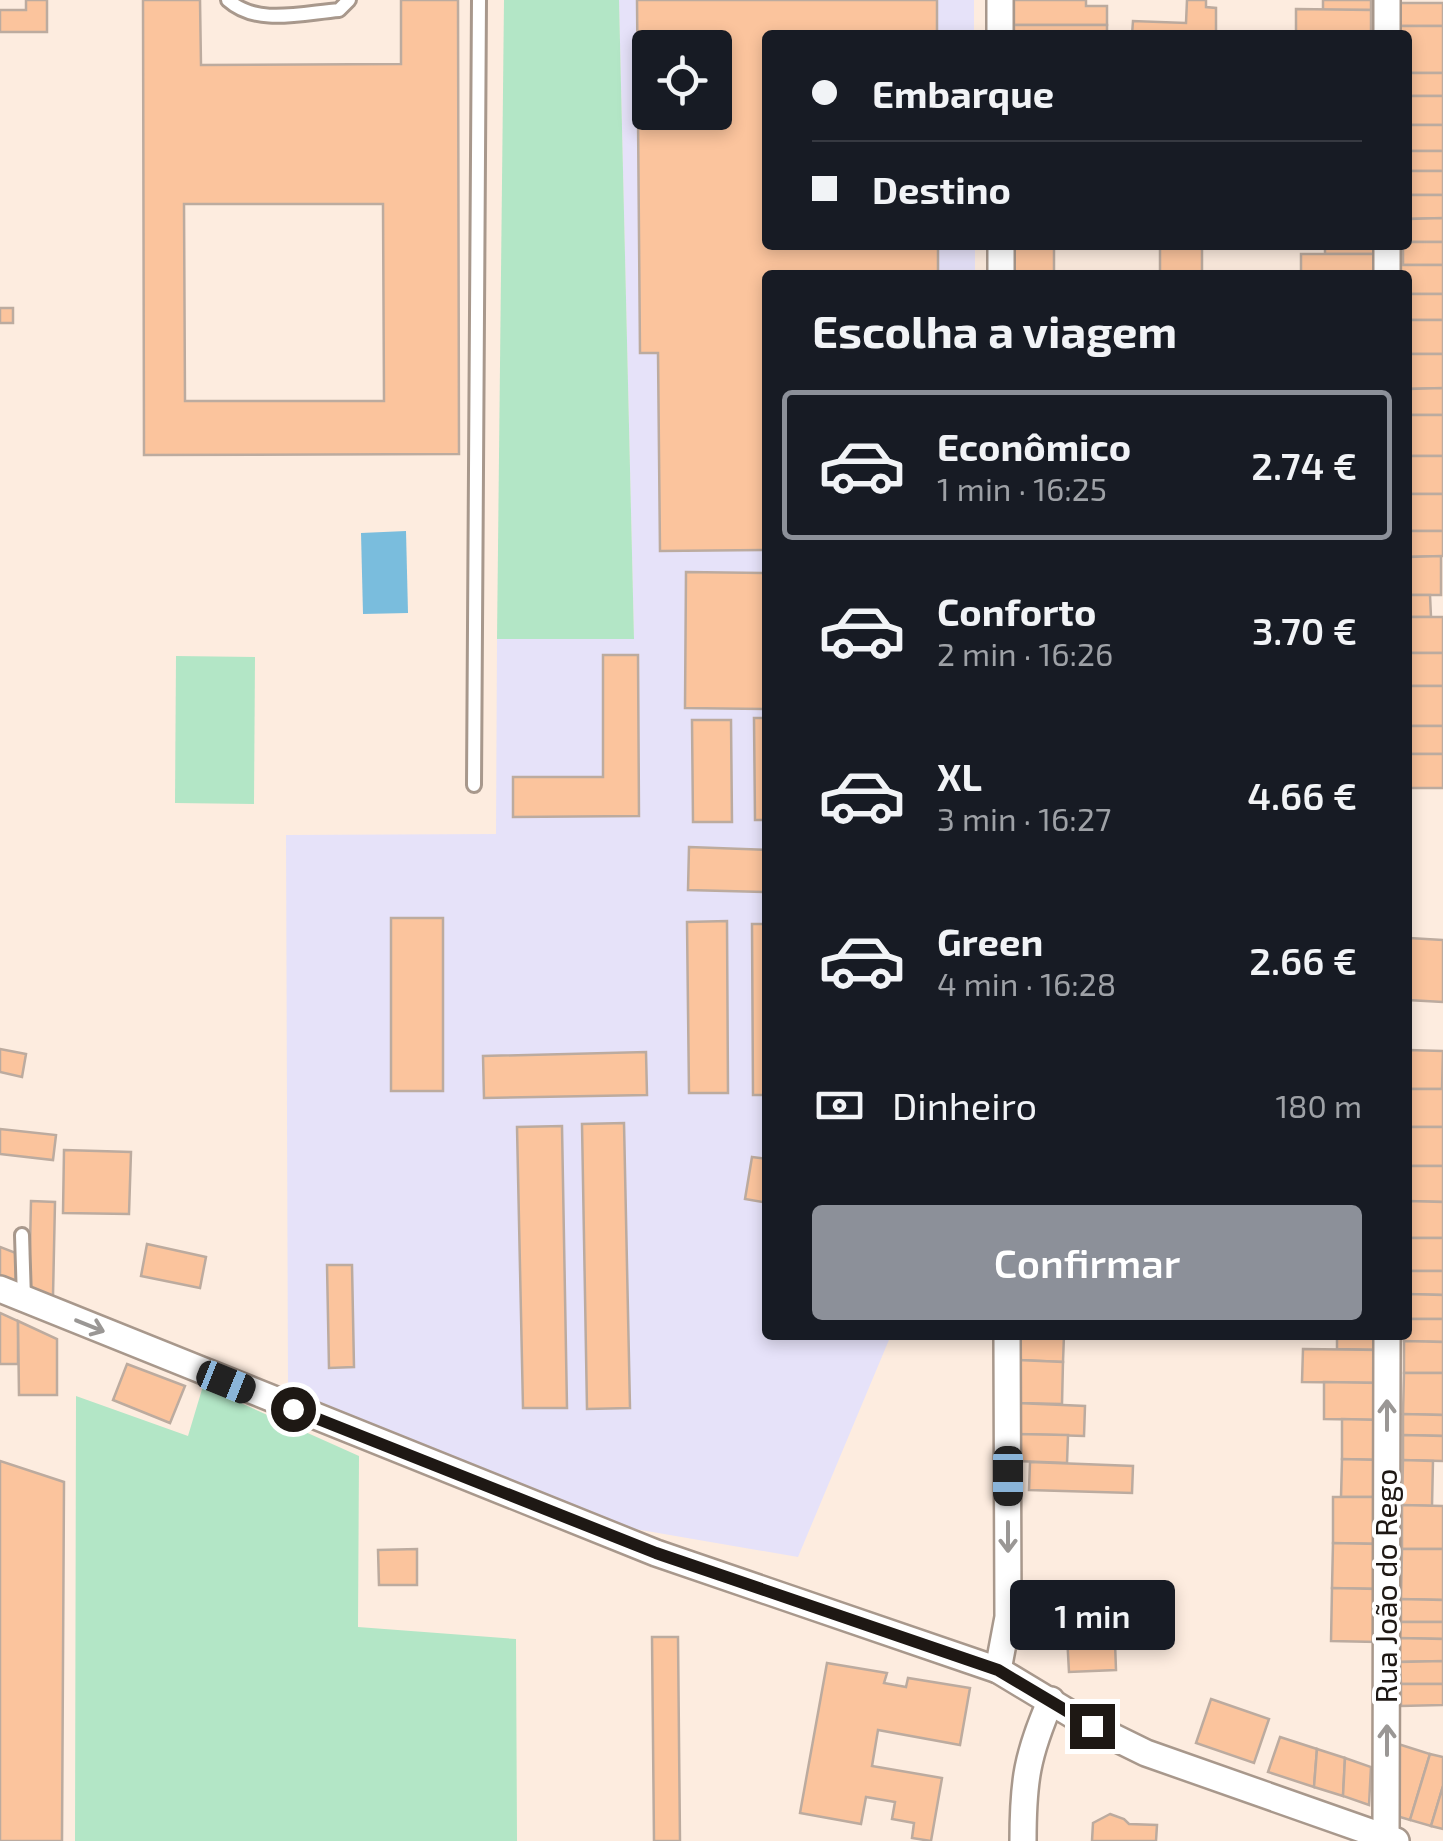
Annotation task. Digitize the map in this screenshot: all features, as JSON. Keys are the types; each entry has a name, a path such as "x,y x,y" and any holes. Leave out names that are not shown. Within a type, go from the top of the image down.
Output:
{"street":[{"path":"1000,0 1000,30"},
{"path":"1386,0 1386,30"},
{"path":"12,1294 656,1553 998,1670 1146,1753 1390,1840"},
{"path":"998,1670 1008,1617 1007,1340"},
{"name":"Rua João do Rego","path":"1387,1340 1390,1840"},
{"path":"1023,1841 1023,1792 1031,1746 1050,1700"}],"lane":[{"path":"228,0 240,11 258,16 339,10 349,0"},
{"path":"474,785 479,0"},
{"path":"12,1294 22,1235"}],"shaded area":[{"path":"619,0 974,0 974,30 762,30 762,250 975,250 975,270 762,270 762,1340 889,1340 798,1557 635,1529 288,1392 286,835 496,834 497,639 634,638"}],"green space":[{"path":"504,0 619,0 634,639 497,639"},
{"path":"176,656 255,657 254,804 175,803"},
{"path":"203,1386 359,1456 358,1627 516,1639 517,1841 75,1841 76,1396 188,1436"}],"water":[{"path":"406,531 408,613 363,614 361,533"}],"building":[{"path":"26,0 47,0 47,32 0,32 0,10 26,10"},
{"path":"143,0 200,0 201,65 401,64 401,0 458,0 459,454 144,455","holes":["184,204 383,204 384,401 185,401"]},
{"path":"637,0 937,0 937,30 762,30 762,250 938,250 938,270 762,270 762,550 660,551 658,353 640,353 638,130 732,130 732,30 637,30"},
{"path":"1014,0 1086,0 1086,6 1107,6 1107,25 1014,25"},
{"path":"1187,0 1206,0 1206,7 1216,8 1216,30 1132,30 1133,21 1186,23"},
{"path":"1323,0 1371,0 1371,10 1323,10"},
{"path":"1400,3 1443,3 1443,26 1400,26"},
{"path":"1296,9 1371,10 1371,30 1296,30"},
{"path":"1014,25 1107,25 1107,30 1014,30"},
{"path":"1400,26 1443,26 1443,73 1412,73 1412,30 1400,30"},
{"path":"1412,73 1443,73 1443,96 1412,96"},
{"path":"1412,96 1443,96 1443,125 1412,125"},
{"path":"1412,125 1443,125 1443,151 1412,151"},
{"path":"1412,151 1443,151 1443,171 1412,171"},
{"path":"1412,171 1443,171 1443,195 1412,195"},
{"path":"1412,195 1443,195 1443,218 1412,219"},
{"path":"1443,218 1443,242 1412,242 1412,219"},
{"path":"1412,242 1443,242 1443,265 1403,265 1403,250 1412,250"},
{"path":"1014,250 1054,250 1054,270 1014,270"},
{"path":"1160,250 1202,250 1202,270 1160,270"},
{"path":"1325,250 1376,250 1376,254 1325,254"},
{"path":"1301,254 1376,254 1376,270 1301,270"},
{"path":"1401,265 1443,265 1443,294 1412,294 1412,270 1401,270"},
{"path":"1412,294 1443,294 1443,320 1412,320"},
{"path":"0,308 13,308 13,323 0,323"},
{"path":"1412,320 1443,320 1443,354 1412,354"},
{"path":"1412,354 1443,354 1443,388 1412,389"},
{"path":"1443,388 1443,415 1412,415 1412,389"},
{"path":"1412,415 1443,415 1443,456 1412,456"},
{"path":"1412,456 1443,456 1443,494 1412,494"},
{"path":"1412,494 1443,494 1443,531 1412,531"},
{"path":"1412,531 1443,531 1443,556 1412,557"},
{"path":"1441,556 1441,595 1412,595 1412,557"},
{"path":"686,572 762,573 762,709 685,708"},
{"path":"1412,595 1430,595 1431,617 1412,617"},
{"path":"1412,617 1443,617 1443,653 1412,653"},
{"path":"1412,653 1443,653 1443,686 1412,686"},
{"path":"603,655 638,655 639,816 513,817 513,777 603,777"},
{"path":"1412,686 1443,686 1443,726 1412,726"},
{"path":"754,718 762,718 762,820 755,820"},
{"path":"692,720 731,720 732,822 693,822"},
{"path":"1412,726 1443,726 1443,754 1412,754"},
{"path":"1412,754 1443,754 1443,788 1412,788"},
{"path":"689,847 762,850 762,892 688,890"},
{"path":"391,918 443,918 443,1091 391,1091"},
{"path":"727,921 728,1093 689,1093 687,922"},
{"path":"752,924 762,924 762,1095 753,1095"},
{"path":"1412,938 1443,940 1443,1002 1412,1000"},
{"path":"0,1049 26,1054 22,1077 0,1072"},
{"path":"1412,1050 1443,1051 1442,1089 1412,1089"},
{"path":"646,1052 647,1095 484,1098 483,1056"},
{"path":"1412,1089 1443,1089 1443,1127 1412,1127"},
{"path":"624,1123 630,1408 587,1409 582,1124"},
{"path":"562,1126 567,1408 523,1408 517,1127"},
{"path":"1412,1127 1443,1127 1443,1166 1412,1166"},
{"path":"0,1129 56,1135 53,1160 0,1154"},
{"path":"64,1150 131,1152 129,1214 63,1213"},
{"path":"752,1157 762,1158 762,1202 745,1199"},
{"path":"1412,1166 1443,1166 1443,1202 1412,1201"},
{"path":"31,1201 55,1202 53,1296 29,1288"},
{"path":"1412,1201 1443,1202 1443,1238 1412,1238"},
{"path":"1412,1238 1443,1238 1443,1271 1412,1271"},
{"path":"147,1244 206,1257 200,1288 141,1276"},
{"path":"0,1247 16,1253 16,1283 0,1277"},
{"path":"327,1265 352,1265 354,1367 329,1368"},
{"path":"1412,1271 1443,1271 1443,1295 1412,1294"},
{"path":"1412,1294 1443,1295 1443,1319 1412,1319"},
{"path":"0,1313 18,1321 18,1364 0,1364"},
{"path":"1412,1319 1443,1319 1443,1342 1404,1341 1412,1340"},
{"path":"18,1321 57,1339 57,1395 19,1395"},
{"path":"1019,1340 1064,1340 1063,1362 1018,1360"},
{"path":"1337,1340 1381,1340 1381,1350 1337,1349"},
{"path":"1404,1341 1443,1342 1443,1373 1404,1373"},
{"path":"1303,1349 1381,1350 1380,1383 1302,1382"},
{"path":"1018,1360 1063,1362 1062,1404 1017,1403"},
{"path":"127,1364 185,1386 170,1423 113,1400"},
{"path":"1404,1373 1443,1373 1443,1415 1403,1414"},
{"path":"1324,1382 1380,1383 1380,1420 1324,1419"},
{"path":"1017,1403 1085,1406 1084,1436 1016,1434"},
{"path":"1403,1414 1443,1415 1443,1436 1403,1435"},
{"path":"1342,1419 1380,1420 1380,1460 1342,1459"},
{"path":"1016,1434 1068,1435 1067,1463 1015,1461"},
{"path":"1403,1435 1443,1436 1443,1461 1403,1460"},
{"path":"1342,1459 1380,1460 1379,1497 1341,1497"},
{"path":"1403,1460 1433,1461 1432,1506 1402,1505"},
{"path":"0,1461 64,1482 62,1841 0,1841"},
{"path":"1030,1462 1133,1466 1132,1493 1029,1490"},
{"path":"1333,1497 1379,1497 1379,1544 1333,1543"},
{"path":"1402,1505 1443,1506 1443,1549 1402,1549"},
{"path":"1333,1543 1379,1544 1378,1589 1332,1588"},
{"path":"417,1549 417,1585 379,1585 378,1550"},
{"path":"1402,1549 1443,1549 1443,1600 1401,1599"},
{"path":"1332,1588 1378,1589 1377,1642 1331,1641"},
{"path":"1401,1599 1443,1600 1443,1622 1401,1622"},
{"path":"1114,1615 1116,1670 1069,1672 1066,1617"},
{"path":"1401,1622 1443,1622 1443,1639 1400,1638"},
{"path":"652,1637 678,1637 680,1841 654,1841"},
{"path":"1400,1638 1443,1639 1443,1661 1400,1662"},
{"path":"1443,1661 1443,1684 1401,1684 1400,1662"},
{"path":"827,1663 887,1673 884,1683 906,1687 908,1678 970,1688 960,1745 878,1730 872,1766 942,1778 931,1841 912,1838 914,1823 892,1819 895,1802 866,1797 861,1824 800,1813"},
{"path":"1401,1684 1443,1684 1443,1705 1401,1706"},
{"path":"1211,1699 1269,1719 1254,1763 1196,1743"},
{"path":"1280,1737 1317,1749 1314,1787 1268,1772"},
{"path":"1395,1743 1430,1754 1410,1820 1390,1814"},
{"path":"1317,1749 1345,1758 1343,1796 1314,1787"},
{"path":"1430,1754 1443,1757 1443,1786 1431,1826 1410,1820"},
{"path":"1345,1758 1371,1767 1369,1805 1343,1796"},
{"path":"1443,1786 1443,1829 1431,1826"},
{"path":"1110,1814 1129,1824 1157,1825 1156,1841 1092,1841 1093,1823"}],"route":[{"path":"293,1409 656,1553 998,1670 1092,1726"}]}
